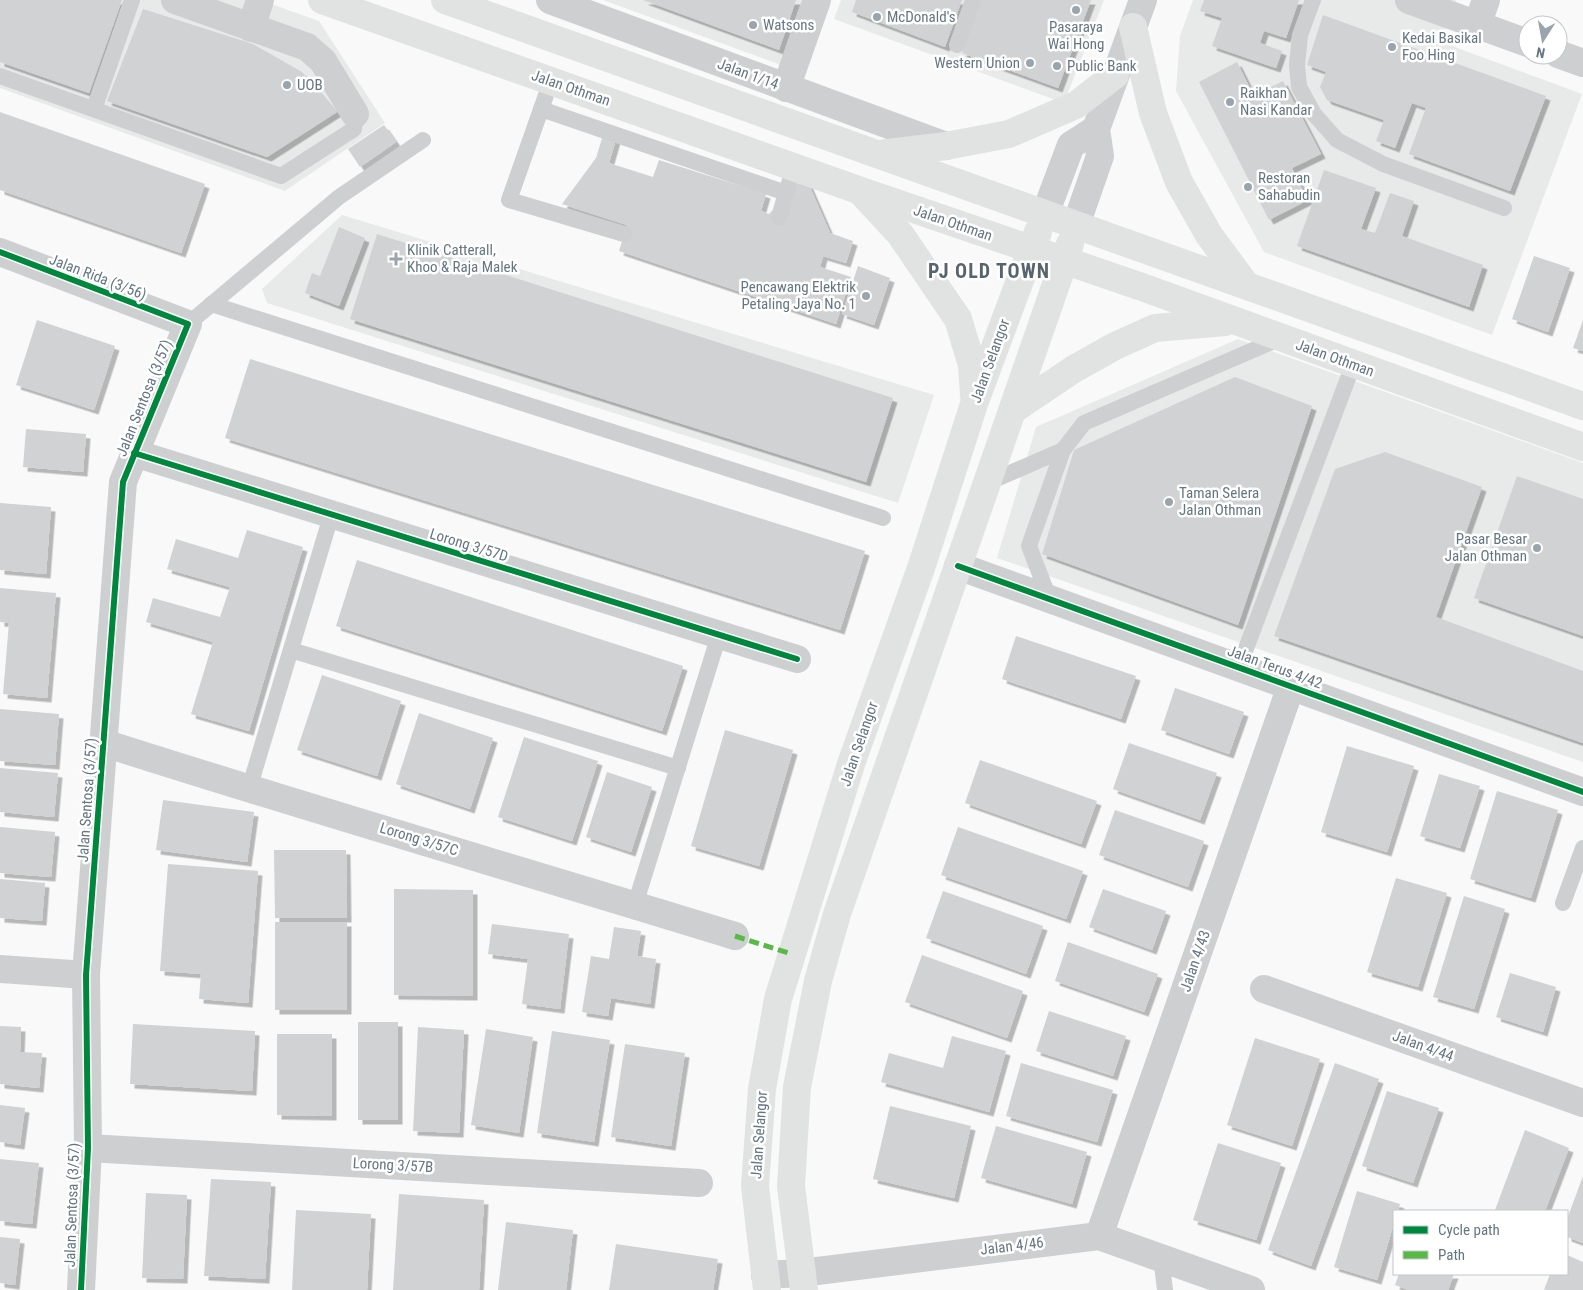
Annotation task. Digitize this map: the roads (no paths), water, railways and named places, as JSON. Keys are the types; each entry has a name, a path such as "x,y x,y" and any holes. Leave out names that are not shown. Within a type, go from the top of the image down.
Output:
{"main road":[{"name":"Jalan Othman","path":"322,0 861,192 1142,287 1234,322 1583,447"},
{"path":"445,0 874,155 1246,285 1583,406"},
{"path":"1134,27 1153,113 1179,182 1209,235 1246,285"},
{"path":"874,155 946,146 1009,134 1076,105 1114,75"},
{"path":"861,192 900,234 958,319 972,365 975,401"},
{"name":"Jalan Selangor","path":"766,1283 756,1186 762,1089 778,999 851,764 921,568 975,401 1045,214"},
{"path":"803,1281 791,1186 797,1087 818,981 837,914 1076,225"},
{"path":"1012,410 1074,369 1115,346 1155,328 1234,322"}],"street":[{"path":"175,0 307,47 323,60 356,114"},
{"path":"251,28 260,0"},
{"name":"Jalan 1/14","path":"550,0 946,146"},
{"path":"786,88 817,0"},
{"path":"1076,225 1100,156 1096,129 1114,75 1143,0"},
{"path":"1409,0 1482,12 1518,36"},
{"path":"1568,58 1583,63"},
{"path":"1045,214 1071,145 1096,129"},
{"name":"Jalan Rida (3/56)","path":"0,252 188,324"},
{"name":"Jalan Sentosa (3/57)","path":"81,1290 88,1148 86,975 123,482 188,324"},
{"name":"Lorong 3/57D","path":"134,454 797,659"},
{"name":"Jalan Terus 4/42","path":"958,566 1583,792"},
{"name":"Jalan 4/43","path":"1099,1236 1290,686"},
{"name":"Lorong 3/57C","path":"104,742 249,789 734,936"},
{"path":"0,969 86,975"},
{"name":"Jalan 4/44","path":"1264,989 1583,1103"},
{"name":"Lorong 3/57B","path":"88,1148 699,1182"},
{"name":"Jalan 4/46","path":"766,1283 803,1281 1099,1236 1251,1290"}],"lane":[{"path":"94,109 132,0"},
{"path":"957,45 973,0"},
{"path":"1313,0 1300,35 1297,66 1300,87 1314,114 1337,140 1383,164 1504,208"},
{"path":"0,76 281,176 354,128 356,114"},
{"path":"551,81 509,200 624,234"},
{"path":"541,109 786,193"},
{"name":"Jalan Sentosa (3/57)","path":"188,324 339,197 423,140"},
{"path":"778,217 794,167"},
{"path":"211,304 883,518"},
{"path":"1049,598 1030,546 1063,450 1084,424 1281,338"},
{"path":"1239,667 1353,365"},
{"path":"987,483 1063,450"},
{"path":"249,789 332,516"},
{"path":"635,906 719,635"},
{"path":"291,650 678,768"},
{"path":"1563,903 1583,848"},
{"path":"807,904 837,914"},
{"path":"1161,1258 1165,1290"}],"place":[{"name":"Pasaraya Wai Hong","path":"1076,10"},
{"name":"McDonald's","path":"877,17"},
{"name":"Watsons","path":"753,25"},
{"name":"Kedai Basikal Foo Hing","path":"1392,47"},
{"name":"Western Union","path":"1030,63"},
{"name":"Public Bank","path":"1057,66"},
{"name":"UOB","path":"287,85"},
{"name":"Raikhan Nasi Kandar","path":"1230,102"},
{"name":"Restoran Sahabudin","path":"1248,187"},
{"name":"Klinik Catterall, Khoo & Raja Malek","path":"396,259"},
{"name":"Pencawang Elektrik Petaling Jaya No. 1","path":"866,296"},
{"name":"Taman Selera Jalan Othman","path":"1169,502"},
{"name":"Pasar Besar Jalan Othman","path":"1537,548"}],"district":[{"name":"PJ OLD TOWN","path":"989,271"}]}
